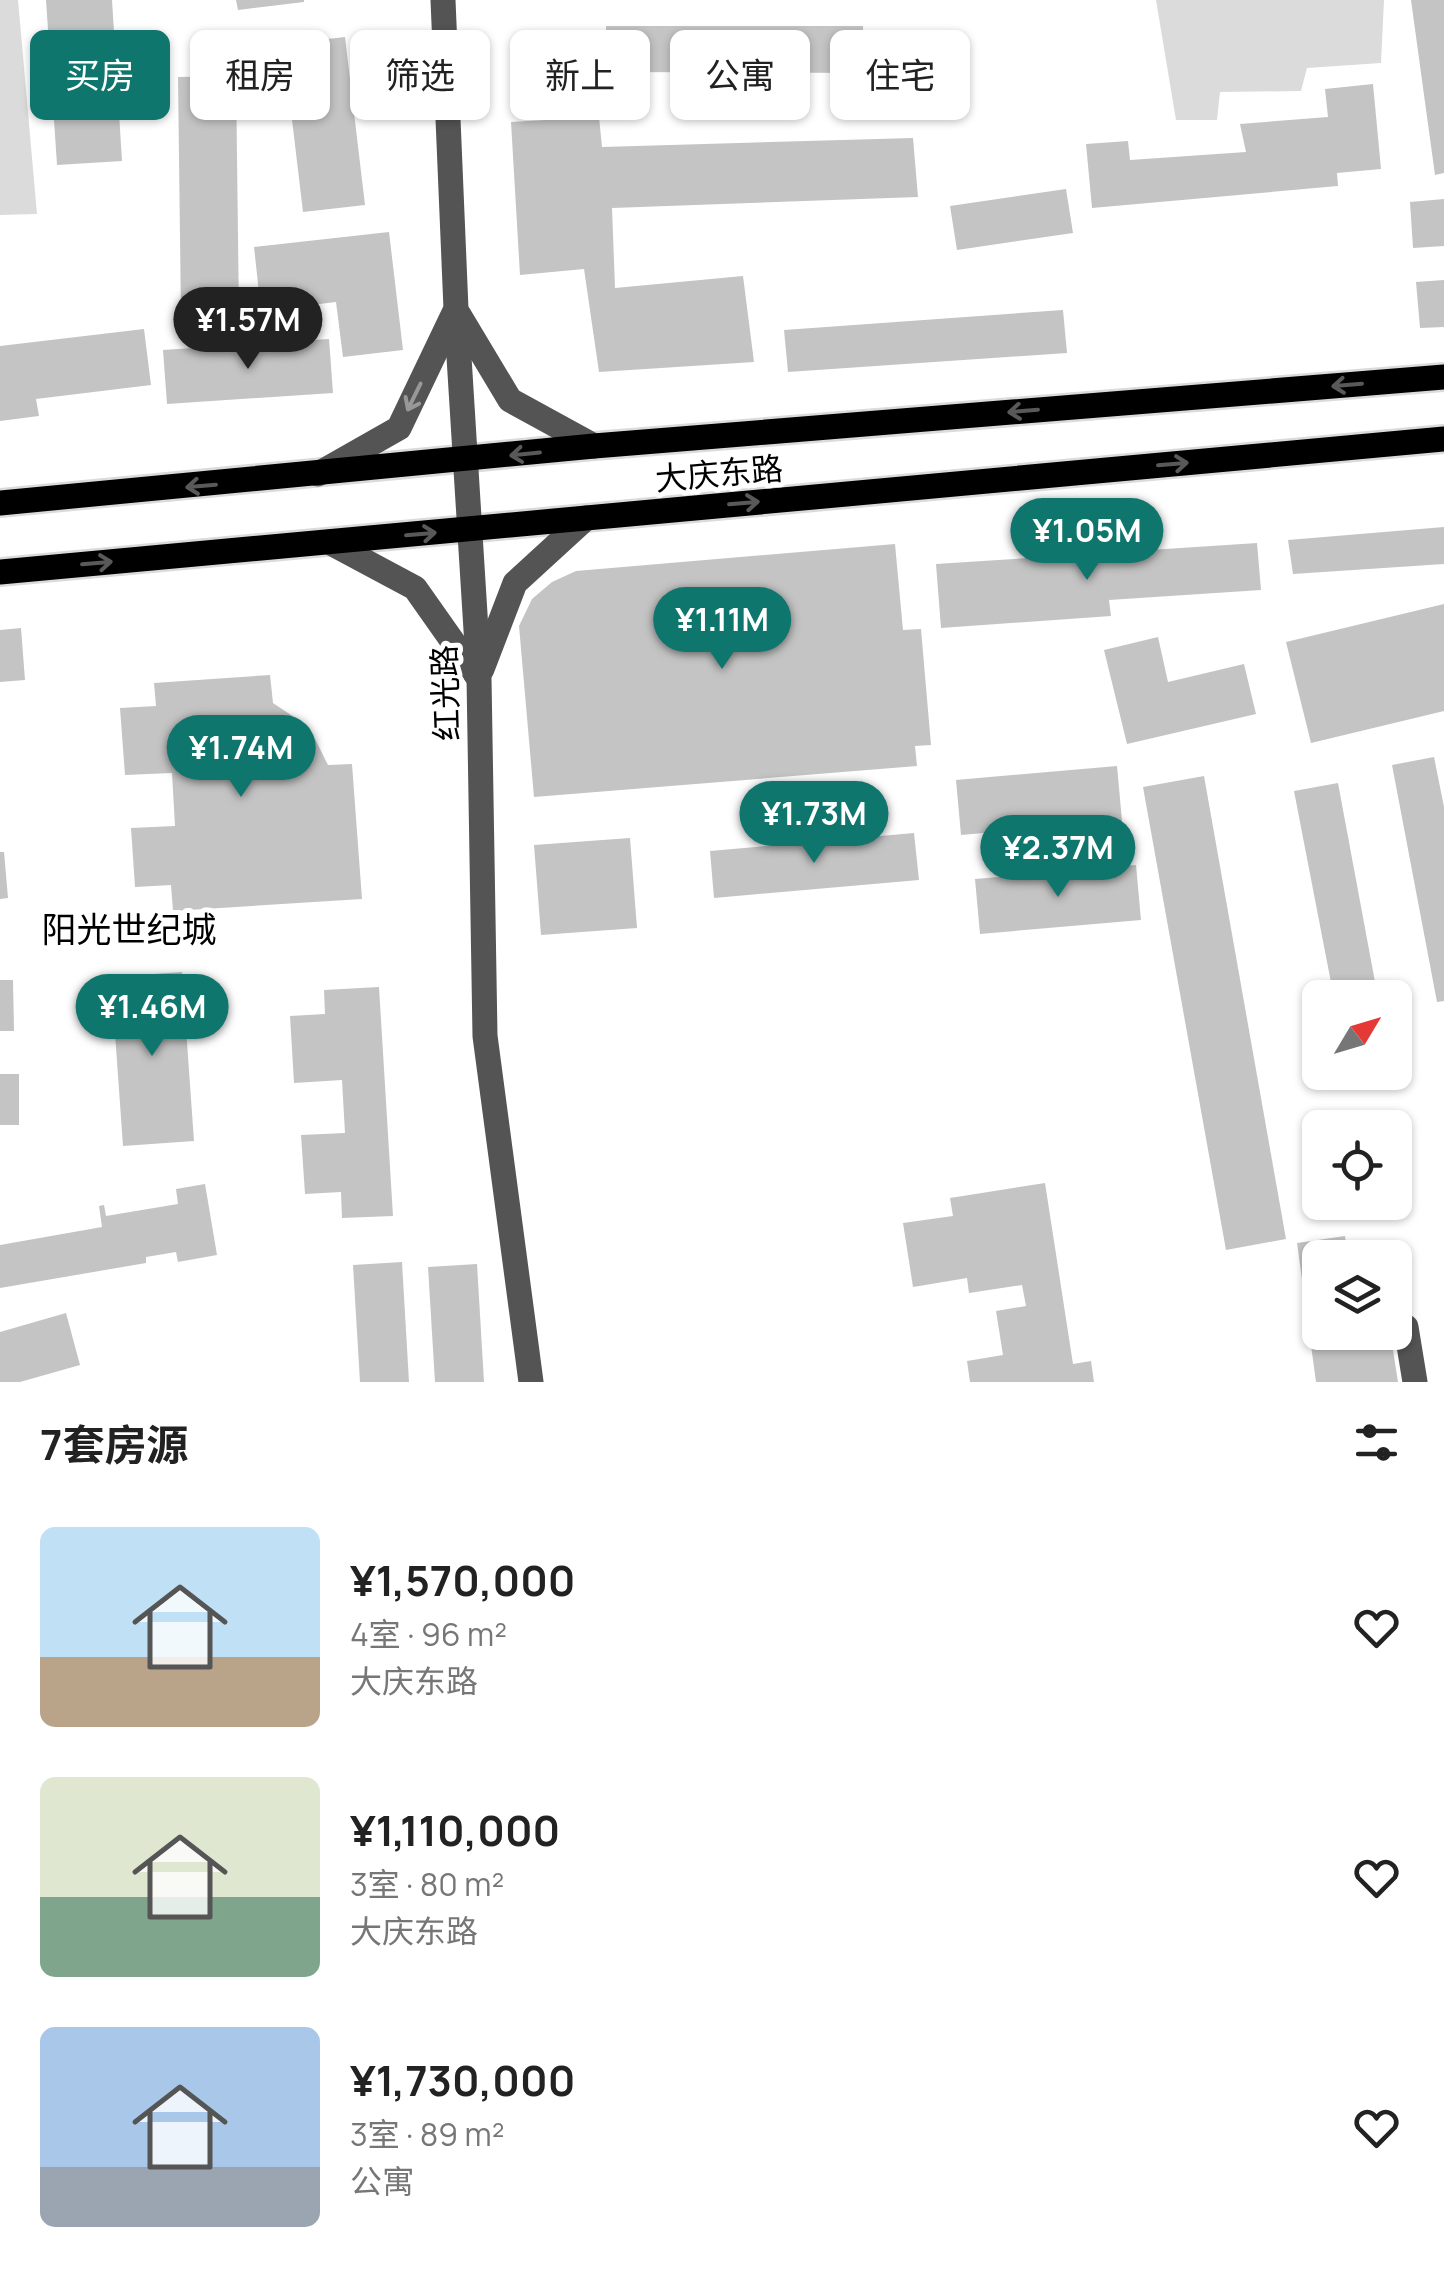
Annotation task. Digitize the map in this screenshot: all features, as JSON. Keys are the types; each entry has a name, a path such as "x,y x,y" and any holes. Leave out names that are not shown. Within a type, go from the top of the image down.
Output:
{"main road":[{"name":"大庆东路","path":"0,504 594,446 1444,377"},
{"name":"大庆东路","path":"0,572 1444,439"}],"street":[{"name":"红光路","path":"443,0 456,309 479,678 486,1036 531,1382"},
{"path":"456,309 510,400 594,446"},
{"path":"314,476 399,428 456,309"},
{"path":"479,678 515,583 586,518"},
{"path":"329,542 415,588 479,678"},
{"path":"1410,1350 1415,1382"}],"shaded area":[{"path":"0,0 18,0 37,214 0,215"},
{"path":"1156,0 1384,0 1381,63 1307,68 1301,91 1220,92 1217,120 1176,120"}],"building":[{"path":"46,0 112,0 114,30 48,30"},
{"path":"236,0 304,0 304,2 238,10"},
{"path":"1411,0 1444,0 1444,173 1435,175"},
{"path":"606,26 863,26 863,30 830,30 830,73 810,73 810,30 670,30 670,72 650,72 650,30 606,30"},
{"path":"345,37 350,120 355,120 365,205 303,212 292,120 330,120 330,39"},
{"path":"178,77 190,77 190,120 237,120 239,317 181,317"},
{"path":"1373,84 1381,169 1337,173 1338,186 1092,208 1086,144 1128,141 1130,160 1246,152 1240,124 1328,117 1325,89"},
{"path":"54,120 119,120 122,161 57,165"},
{"path":"599,120 602,147 913,138 918,197 612,208 615,288 743,276 754,362 599,372 584,269 520,275 511,122"},
{"path":"1066,189 1073,233 957,250 950,206"},
{"path":"1444,199 1444,246 1413,248 1410,202"},
{"path":"389,232 403,350 343,357 336,302 261,311 254,247"},
{"path":"1444,280 1444,327 1420,328 1416,282"},
{"path":"1063,310 1067,353 788,372 784,330"},
{"path":"144,329 151,385 36,399 39,416 0,421 0,346"},
{"path":"329,339 333,393 167,404 163,350"},
{"path":"1444,527 1444,564 1293,574 1288,540"},
{"path":"1257,543 1261,590 1109,600 1111,616 941,628 936,564"},
{"path":"895,544 903,630 921,629 931,745 915,746 917,766 534,797 519,626 532,599 552,582 576,571"},
{"path":"1444,604 1444,711 1311,743 1286,642"},
{"path":"21,628 25,680 0,682 0,630"},
{"path":"1158,637 1168,682 1244,664 1256,714 1127,744 1104,650"},
{"path":"270,675 273,703 309,727 328,765 352,764 362,899 173,911 171,885 135,887 131,828 175,826 172,773 125,775 120,708 156,706 154,683"},
{"path":"1434,757 1444,807 1444,1001 1437,1002 1392,765"},
{"path":"1117,766 1122,821 961,835 956,780"},
{"path":"1204,776 1286,1239 1226,1250 1143,787"},
{"path":"1338,783 1375,980 1331,980 1294,791"},
{"path":"914,833 919,880 714,898 710,851"},
{"path":"630,838 637,928 541,935 534,845"},
{"path":"0,852 4,852 8,898 0,899"},
{"path":"1136,865 1141,920 980,934 975,879"},
{"path":"182,972 194,1141 123,1146 111,977"},
{"path":"0,980 13,980 14,1031 0,1031"},
{"path":"379,987 393,1216 342,1218 341,1192 305,1194 301,1135 345,1133 342,1080 294,1083 290,1016 325,1014 324,990"},
{"path":"0,1074 19,1074 19,1125 0,1125"},
{"path":"1045,1183 1073,1364 1091,1361 1094,1382 970,1382 967,1361 1003,1355 996,1311 1026,1306 1022,1285 969,1293 967,1278 913,1287 903,1223 953,1216 950,1198"},
{"path":"205,1184 217,1255 178,1262 176,1252 146,1257 146,1263 0,1288 0,1245 102,1227 99,1206 104,1205 106,1216 178,1204 176,1189"},
{"path":"1302,1242 1302,1280 1297,1243"},
{"path":"402,1262 409,1382 360,1382 353,1265"},
{"path":"477,1264 484,1382 435,1382 428,1267"},
{"path":"66,1313 80,1365 20,1382 0,1382 0,1332"},
{"path":"1312,1350 1393,1350 1398,1382 1316,1382"}],"district":[{"name":"阳光世纪城","path":"129,929"}]}
